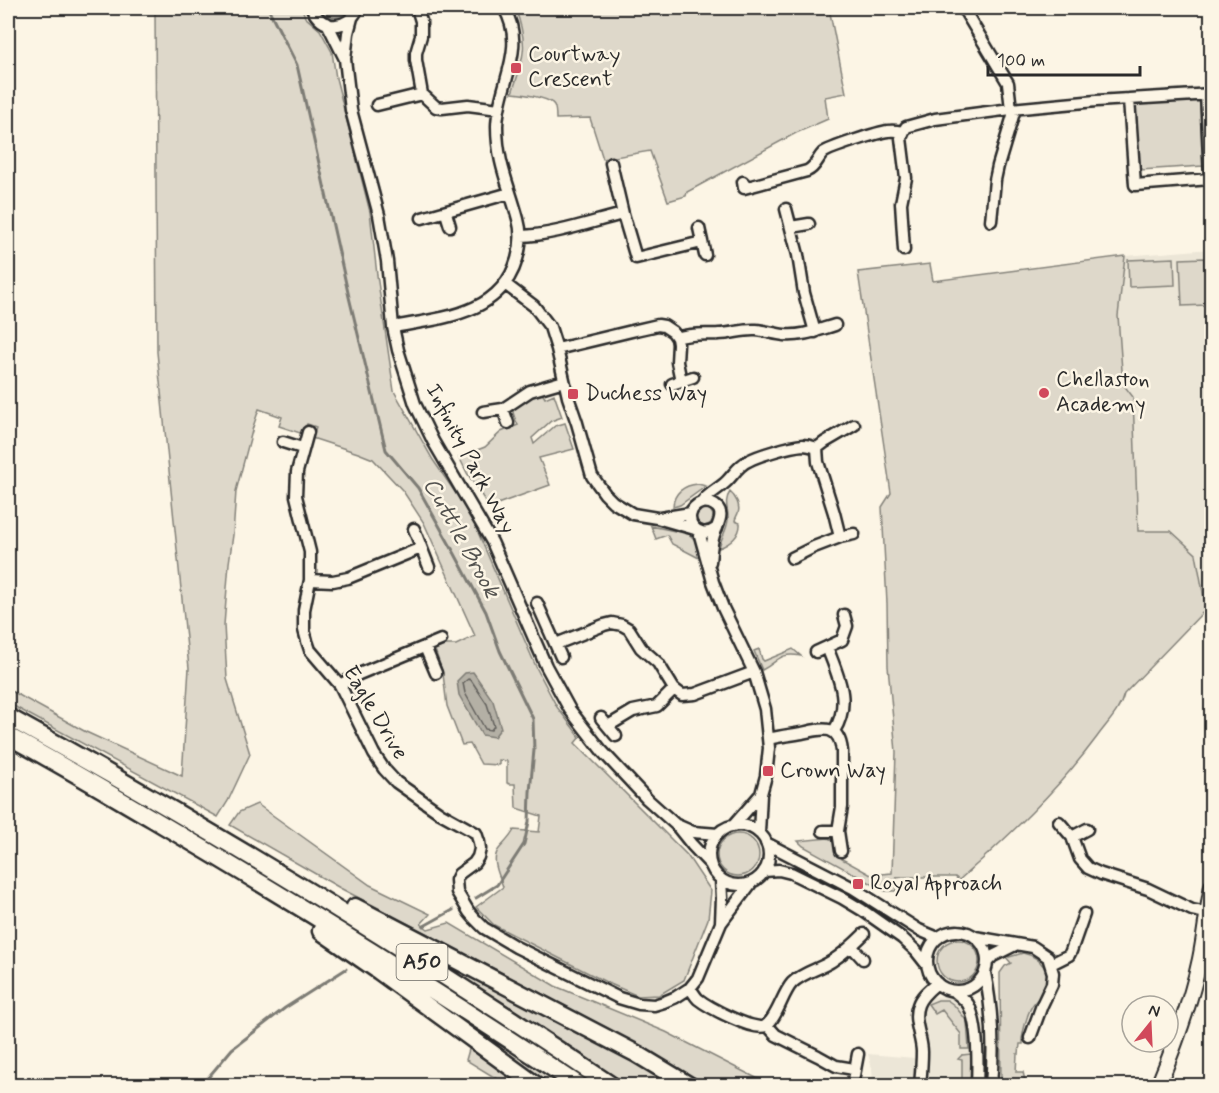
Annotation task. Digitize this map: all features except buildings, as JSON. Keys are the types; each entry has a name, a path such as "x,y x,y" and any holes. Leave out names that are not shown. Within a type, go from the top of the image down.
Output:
{"highway":[{"name":"A50","path":"8,717 252,856 388,939 612,1086"},
{"name":"A50","path":"8,736 340,930 580,1086"},
{"path":"252,856 637,1054 690,1086"},
{"path":"226,862 284,906 379,971 537,1086"}],"main road":[{"path":"1158,1086 1182,1023 1197,974 1212,886"}],"street":[{"name":"Infinity Park Way","path":"312,8 319,18 327,23 345,59"},
{"path":"327,23 341,25 352,18 358,8"},
{"path":"417,8 421,21 421,36 416,60 422,94 436,107 468,105 499,109"},
{"path":"393,327 461,313 478,307 505,284 515,267 521,236 501,165 497,125 502,92 514,47 511,23 504,8"},
{"path":"963,8 1008,84 1013,109 995,180 991,221"},
{"name":"Infinity Park Way","path":"352,18 345,59 351,110 384,239 393,327 415,404 438,449 492,542 537,644 570,710 602,751 676,825 710,864"},
{"path":"377,105 422,94"},
{"path":"904,250 901,203 906,178 901,138 906,127 935,119 1013,109 1129,99 1209,94 1210,179 1135,185 1129,99"},
{"path":"743,182 744,188 807,171 815,166 823,153 832,149 884,132 903,132"},
{"path":"610,163 636,258 702,242"},
{"path":"422,218 510,193"},
{"path":"786,209 815,332"},
{"path":"446,213 450,226"},
{"path":"521,236 542,234 623,214"},
{"path":"791,227 809,224"},
{"path":"699,228 705,255"},
{"path":"891,241 903,239"},
{"path":"505,284 534,306 550,327 592,476 605,494 613,502 633,514 657,518 708,533 717,528"},
{"path":"557,349 658,325 670,330 677,338 676,383 693,376"},
{"path":"677,338 685,335 719,334 745,330 796,336 835,325"},
{"path":"483,412 503,409 530,391 564,381"},
{"path":"503,409 508,423"},
{"path":"817,448 854,425"},
{"name":"Eagle Drive","path":"308,432 297,472 296,496 310,552 310,580 304,610 306,641 310,650 340,685 368,743 384,769 396,782 432,808 476,833 480,849 478,857 474,863 459,874 456,880 456,887 469,912 484,928 516,947 620,998 639,1004 654,1005 676,997 690,988"},
{"path":"283,442 302,448"},
{"path":"759,832 761,794 767,766 768,739 765,709 754,672 713,582 710,565 697,530 691,522 691,513 747,461 803,445 817,448"},
{"path":"817,448 818,462 840,537"},
{"path":"710,565 711,549 721,518 718,501 726,482"},
{"path":"702,502 718,508"},
{"path":"657,518 691,513"},
{"path":"414,529 429,567"},
{"path":"792,558 814,547 854,534"},
{"path":"310,580 328,582 348,578 421,548"},
{"path":"537,603 561,657"},
{"path":"816,652 842,640 847,626 844,615"},
{"path":"556,644 604,625 612,623 622,625 633,634 641,648 658,663 674,689 682,695 695,694 754,672"},
{"path":"340,685 359,674 441,640"},
{"path":"425,647 436,673"},
{"path":"827,647 843,691 840,722 834,731"},
{"path":"616,736 604,722 633,711 657,706 674,689"},
{"path":"768,739 817,729 834,731 840,739 842,813 838,831 841,851"},
{"path":"733,826 761,794"},
{"path":"1059,822 1072,837 1080,859 1088,867 1101,874 1148,889 1192,910 1207,913"},
{"name":"Infinity Park Way","path":"676,825 693,832 718,834"},
{"path":"752,882 741,885 732,884 720,879 713,871 710,864 711,847 718,834 725,829 733,826 747,826 759,832 766,843 769,856 764,871 752,882 721,923 703,968 690,988 706,1005 746,1025 755,1028 766,1025 792,983 831,962 852,947 864,934"},
{"path":"1072,837 1087,829"},
{"path":"823,831 838,831"},
{"path":"766,843 853,888 919,930 938,938"},
{"path":"764,871 779,870 791,873 862,910 902,938 916,951 937,983 962,997 972,1014 977,1050 977,1086"},
{"path":"720,879 721,923"},
{"path":"1051,964 1069,955 1084,914"},
{"path":"927,965 929,950 938,938 956,931 966,932 975,937 1033,947 1048,957 1053,973 1052,984 1030,1038"},
{"path":"975,937 986,951 990,999 991,1086"},
{"path":"954,991 972,987 981,979 993,956 1015,945"},
{"path":"852,947 863,959"},
{"path":"921,1086 922,1051 917,1031 917,1006 937,983"},
{"path":"766,1025 776,1035 836,1066 854,1070"},
{"path":"852,1086 858,1054"}],"shaded area":[{"path":"155,8 302,8 305,17 320,30 332,52 336,78 370,212 394,391 433,460 470,514 537,669 557,707 580,737 575,743 687,855 711,891 708,919 684,980 659,995 638,996 608,983 494,925 476,907 503,887 498,873 496,853 514,830 539,832 541,816 516,808 515,784 507,783 507,761 499,760 499,765 481,764 470,744 462,745 447,706 443,674 435,650 445,645 456,645 475,636 424,523 403,491 373,459 312,438 316,427 307,424 300,433 279,426 282,417 259,409 236,491 224,625 227,679 250,754 218,817 8,703 8,689 86,732 182,776 189,668 157,352"},
{"path":"319,8 351,8 343,15 335,17 327,15"},
{"path":"515,8 829,8 846,93 825,97 828,119 796,133 687,192 686,196 668,201 650,151 603,159 590,118 556,119 555,107 551,102 534,96 512,93 520,70 523,50 522,31"},
{"path":"1200,100 1203,166 1140,170 1134,104"},
{"name":"Chellaston Academy","path":"1211,249 1211,603 1124,694 907,604 858,272 930,264 933,281 1125,256"},
{"name":"Chellaston Academy","path":"1125,256 1118,316 1123,384 1133,397 1138,531 1171,531 1196,554 1206,609 1124,694 1113,717 1049,794 1014,830 959,880 955,877 896,878 896,891 885,891 803,846 798,841 828,838 837,842 842,859 871,875 892,873 896,752 888,666 882,507 891,493 858,272 930,264 933,281"},
{"path":"1174,258 1175,285 1129,287 1128,260"},
{"path":"1204,258 1206,305 1182,306 1180,259"},
{"path":"542,393 545,398 554,394 562,417 551,421 532,438 534,444 555,426 565,423 574,449 539,458 550,485 489,507 459,457 485,447 501,432 518,425 513,413 517,405"},
{"path":"698,484 706,486 680,505 673,507 680,491"},
{"path":"730,492 738,504 739,510 735,521 740,523 740,527 734,539 719,548 727,524 727,503"},
{"path":"704,508 710,511 713,517 710,523 704,526 698,523 695,517 698,511"},
{"path":"651,526 689,534 695,540 699,558 672,544 667,535 656,539"},
{"path":"759,649 764,661 793,649 801,656 783,656 762,670 754,651"},
{"path":"257,804 370,885 430,914 421,924 428,929 449,923 555,986 666,1032 770,1085 707,1085 605,1027 340,888 230,825 239,812"},
{"path":"738,834 753,840 759,855 753,870 738,876 723,870 717,855 723,840"},
{"path":"958,940 973,946 979,961 973,976 958,982 943,976 937,961 943,946"},
{"path":"422,951 680,1085 628,1085"},
{"path":"1023,953 1035,958 1044,967 1047,984 1028,1014 1022,1039 1023,1044 1020,1044 1019,1054 1017,1054 1016,1072 1023,1072 1026,1085 1001,1085 1000,973 1005,966 1011,963 1005,956"},
{"path":"378,962 569,1085 545,1085"},
{"path":"947,996 956,1000 968,1017 973,1037 973,1086 873,1085 868,1054 915,1058 914,998"},
{"path":"938,1000 947,1000 954,1005 967,1022 969,1049 961,1049 961,1034 942,1010 935,1014 928,1004"},
{"path":"470,1046 523,1085 507,1085 466,1060"},
{"path":"971,1054 970,1085 964,1085 962,1060 958,1059 962,1055"}],"water":[{"path":"473,672 493,701 501,728 494,737 482,735 459,695 457,681 465,673"}],"waterway":[{"name":"Cuttle Brook","path":"268,8 297,65 386,450 418,488 455,554 486,612 500,651 533,719 534,750 529,822 524,844 497,885 476,898"},
{"name":"Cuttle Brook","path":"424,926 453,910"},
{"name":"Cuttle Brook","path":"201,1086 232,1049 285,1008 346,969"}],"place":[{"name":"Courtway Crescent","path":"516,68"},
{"name":"Chellaston Academy","path":"1044,393"},
{"name":"Duchess Way","path":"573,394"},
{"name":"Crown Way","path":"768,771"},
{"name":"Royal Approach","path":"858,884"}]}
